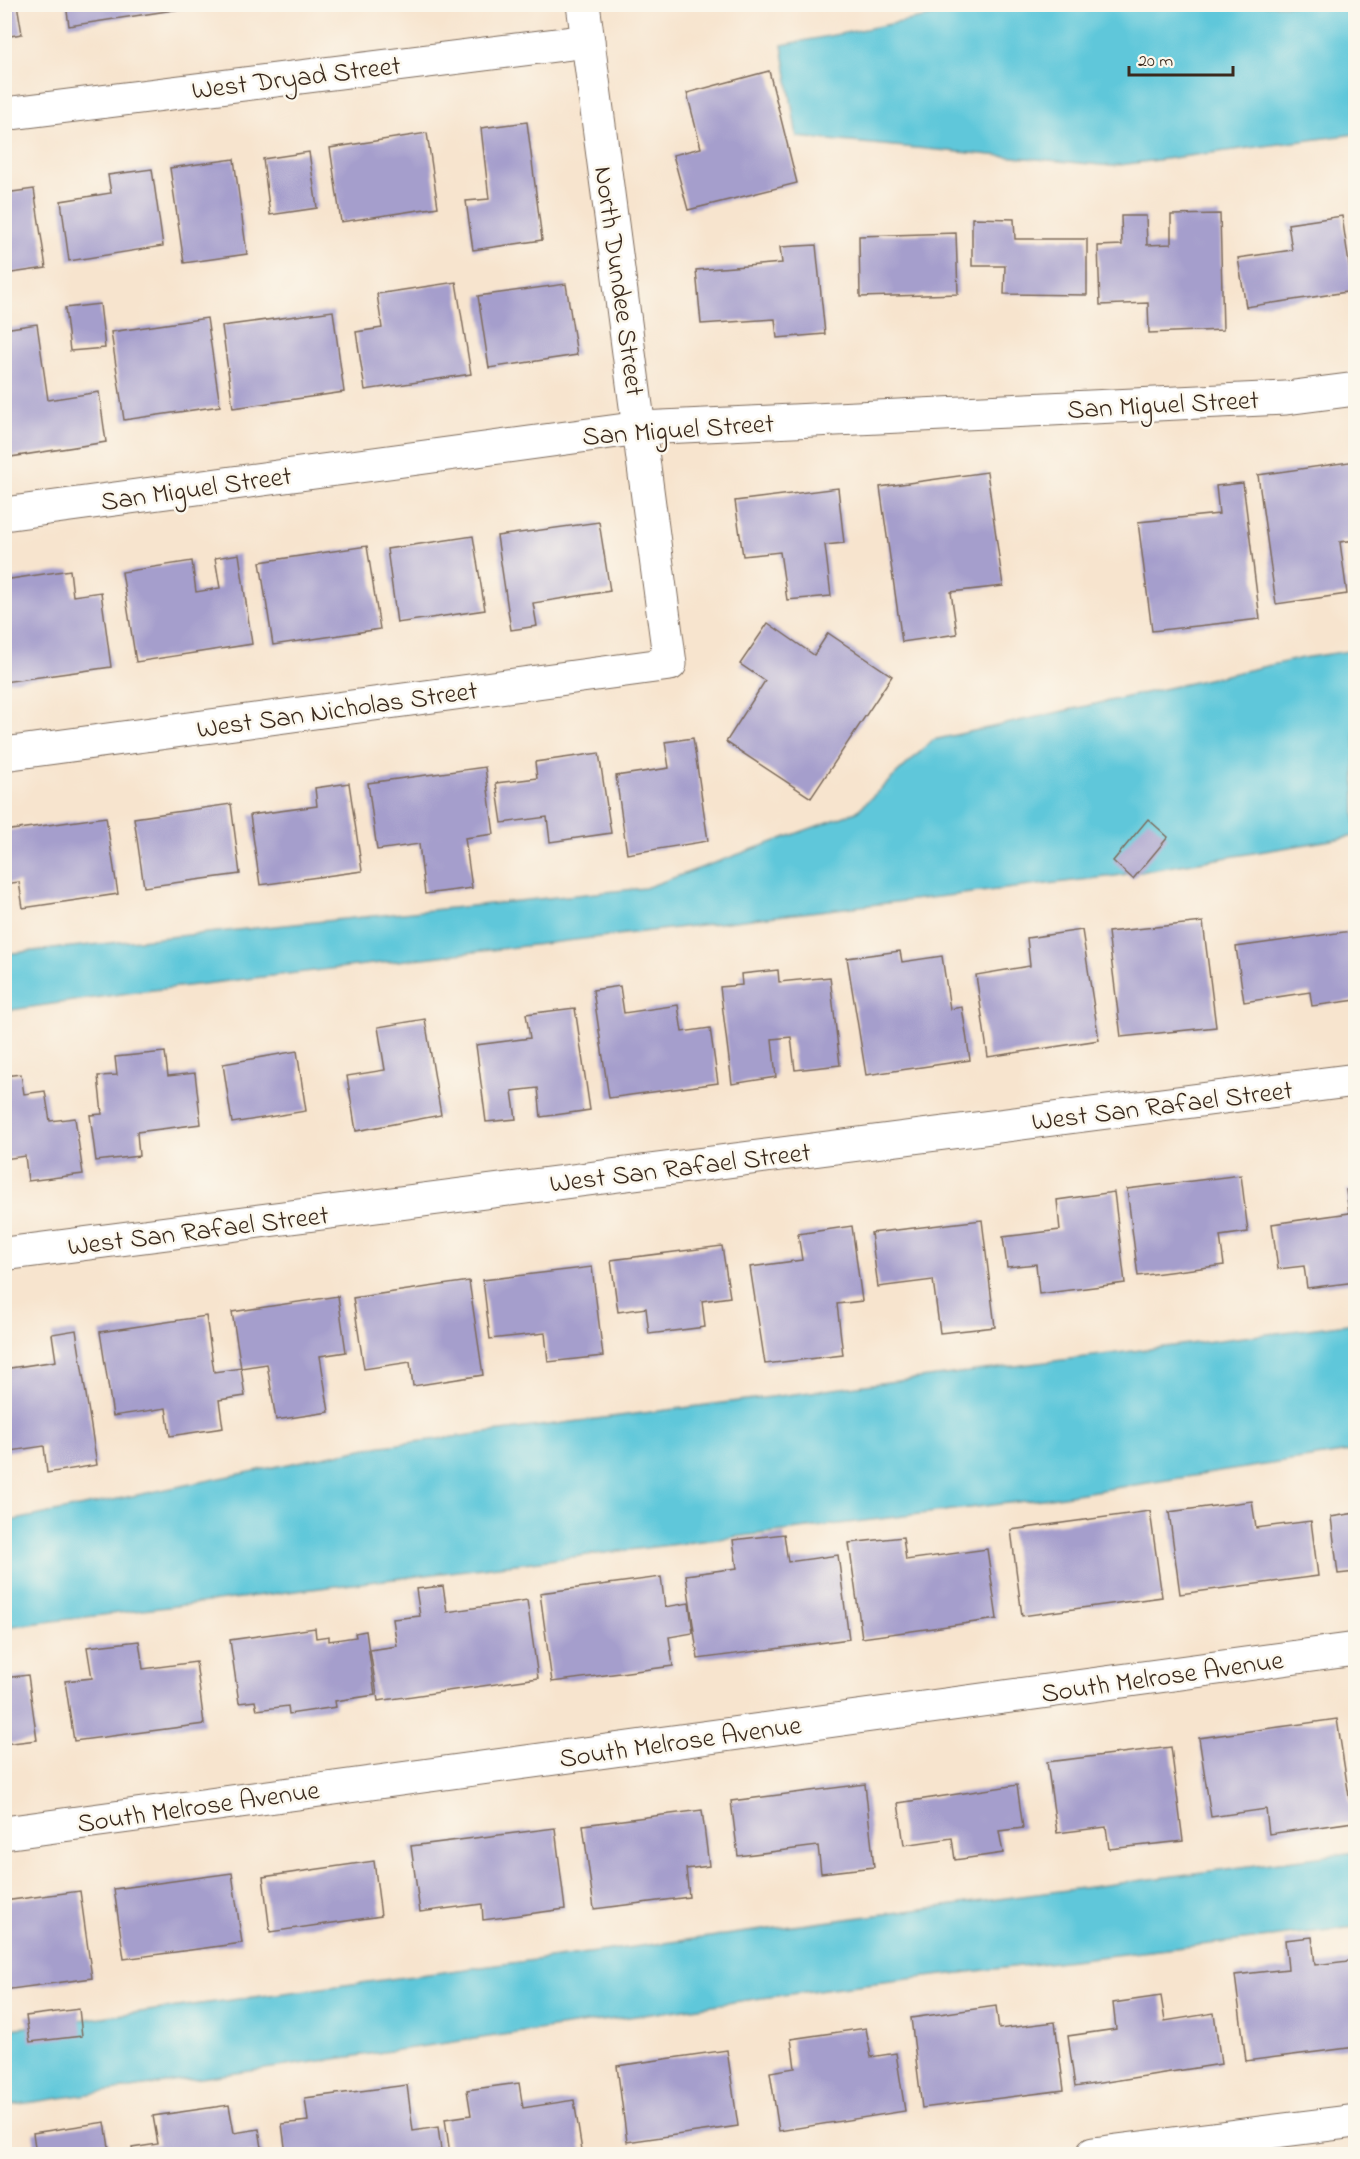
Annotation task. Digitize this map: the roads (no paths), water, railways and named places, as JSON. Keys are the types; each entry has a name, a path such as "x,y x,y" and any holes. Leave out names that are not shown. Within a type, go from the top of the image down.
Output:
{"street":[{"name":"North Dundee Street","path":"583,4 670,664"},
{"name":"West Dryad Street","path":"4,114 588,41"},
{"name":"San Miguel Street","path":"4,514 640,428 1286,398 1356,389"},
{"name":"West San Nicholas Street","path":"4,754 670,664"},
{"name":"West San Rafael Street","path":"4,1254 1356,1080"},
{"name":"South Melrose Avenue","path":"4,1833 1356,1649"},
{"path":"1092,2154 1356,2121"}],"water":[{"path":"989,5 1355,5 1355,134 1112,166 797,137 782,45"},
{"path":"1355,650 1355,836 1115,876 128,993 5,1011 4,954 645,888 856,812 933,740 1303,658"},
{"path":"1355,1323 1355,1451 1050,1498 5,1627 5,1522 367,1448"},
{"path":"1355,1852 1355,1927 832,1988 5,2106 4,2030"}]}
